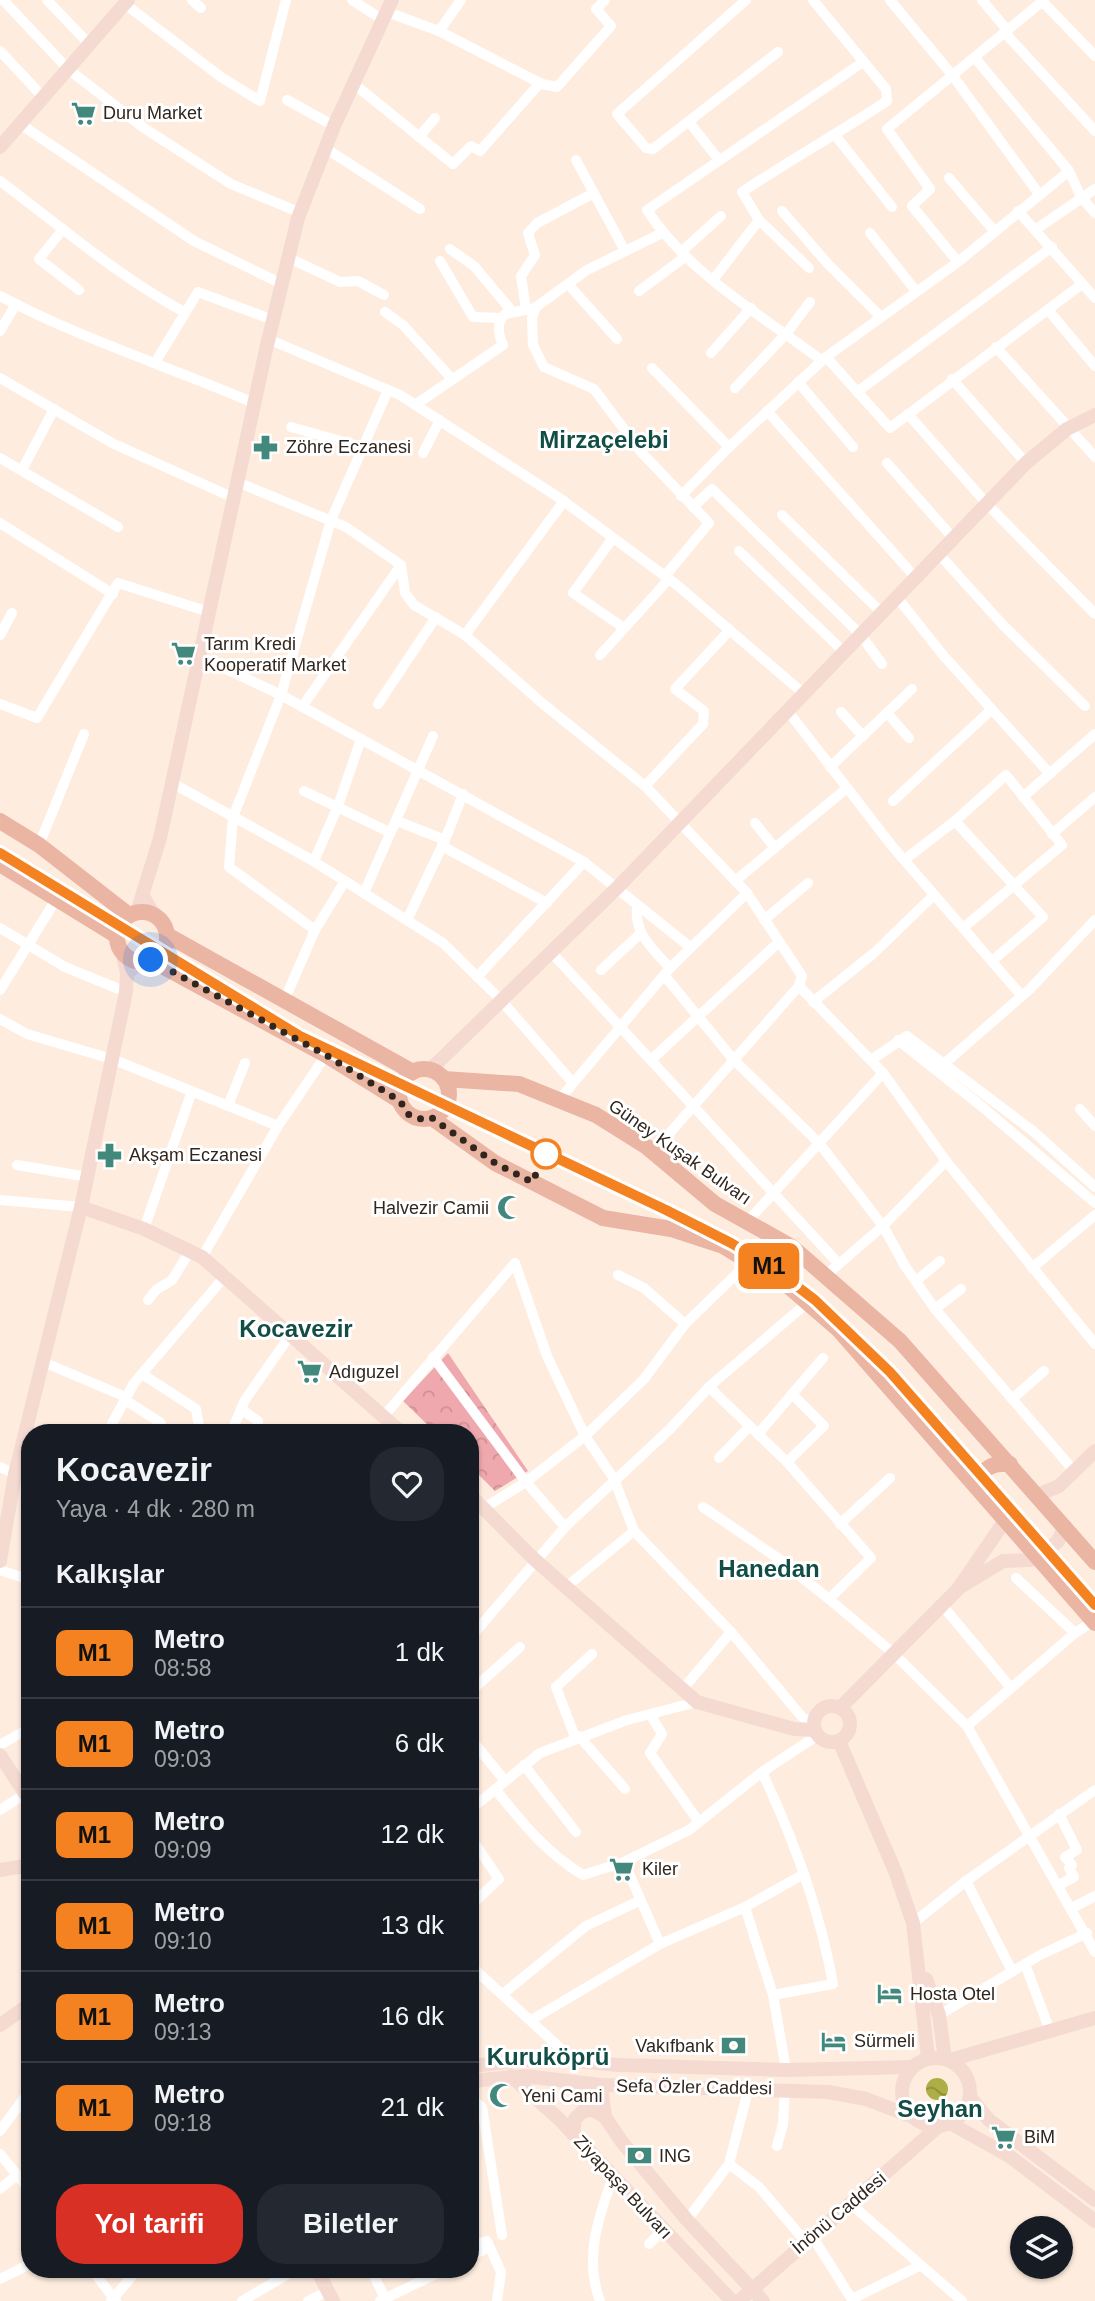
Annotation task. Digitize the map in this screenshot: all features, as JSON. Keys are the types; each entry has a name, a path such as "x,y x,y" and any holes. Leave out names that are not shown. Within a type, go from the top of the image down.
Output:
{"main road":[{"path":"0,147 127,2"},
{"path":"28,1424 88,1177 126,992 127,973 119,928 141,910 172,783 268,339 301,213 334,126 387,11"},
{"path":"167,934 413,1072 430,1070 681,823 1026,463 1067,429 1095,415"},
{"path":"0,821 165,926 167,934 163,950 127,973"},
{"path":"0,864 57,898 120,944 135,960 147,960 326,1055 400,1101 409,1115 424,1120 439,1115 448,1101 449,1094 444,1079 430,1070"},
{"path":"400,1101 401,1084 413,1072"},
{"name":"Güney Kuşak Bulvarı","path":"444,1079 519,1084 596,1115 653,1152 715,1204 792,1247 900,1341 1095,1562"},
{"path":"432,1118 495,1163 603,1218 671,1228 723,1246 788,1286 839,1330 1094,1622"},
{"path":"81,1207 144,1229 196,1254 226,1275 392,1424"},
{"path":"0,1561 5,1506 21,1450"},
{"path":"1043,1501 1095,1451"},
{"path":"977,1485 980,1474 989,1466 1010,1464"},
{"path":"479,1504 534,1559 697,1702 794,1729 816,1730 827,1742 839,1741 848,1734 850,1723 841,1708"},
{"path":"816,1730 823,1709 841,1708 958,1589 1006,1519"},
{"path":"958,1589 1003,1561 1038,1557 1058,1541 1065,1526"},
{"path":"839,1741 895,1871 912,1923 928,2058"},
{"path":"0,1755 21,1786"},
{"path":"0,1870 21,1865"},
{"path":"918,1961 939,2015 948,2059 967,2075 970,2097 989,2120 1095,2200"},
{"path":"0,2025 21,2010"},
{"path":"1095,2018 948,2059 928,2058 912,2067 903,2081 901,2092 903,2103 913,2117 928,2125 945,2125 1009,2156 1095,2221"},
{"name":"Sefa Özler Caddesi","path":"479,2065 521,2059 572,2059 618,2065 786,2070 912,2067"},
{"name":"Sefa Özler Caddesi","path":"479,2080 511,2076 601,2085 749,2087 828,2092 866,2099 913,2117"},
{"name":"Ziyapaşa Bulvarı","path":"511,2076 573,2134 732,2301"},
{"name":"Ziyapaşa Bulvarı","path":"601,2085 605,2117 622,2142 687,2220 763,2301"},
{"path":"945,2125 960,2117 970,2097"},
{"path":"573,2134 575,2119 583,2111 593,2110 605,2117"},
{"name":"İnönü Caddesi","path":"739,2301 808,2239 945,2125"},
{"path":"321,2278 331,2296"}],"street":[{"path":"4,0 68,69 144,128 231,184 301,213"},
{"path":"47,0 90,44"},
{"path":"192,0 201,8"},
{"path":"127,2 221,77 260,101 286,0"},
{"path":"352,0 439,31 540,83 557,87 611,26 596,9 605,0"},
{"path":"439,31 461,0"},
{"path":"746,0 617,114 646,148 653,149 778,52"},
{"path":"809,268 759,220 742,192 813,144 835,135 887,101 886,89 813,0"},
{"path":"890,0 953,76 1039,194"},
{"path":"982,0 1095,131"},
{"path":"958,262 912,206 930,189 887,129 1043,1 1095,57"},
{"path":"0,51 43,97"},
{"path":"975,58 1069,171 1081,197 1095,213"},
{"path":"863,61 647,210 662,233 713,280 823,358 890,428 1082,284"},
{"path":"354,84 453,164 471,146 480,151 540,83"},
{"path":"287,100 334,126"},
{"path":"419,137 435,118"},
{"path":"689,122 719,160"},
{"path":"20,124 194,241 282,284"},
{"path":"835,135 892,207"},
{"path":"325,148 420,209"},
{"path":"576,160 625,251"},
{"path":"681,496 823,358 958,262 1069,171"},
{"path":"949,178 995,232"},
{"path":"0,181 152,295 184,312"},
{"path":"1035,230 1095,189"},
{"path":"594,193 537,223 528,233 536,255 521,276 531,309 533,345 544,367 594,389 641,452 709,523 667,578 600,655"},
{"path":"782,211 828,264 880,316"},
{"path":"1017,211 1095,298"},
{"path":"639,291 683,255 721,216"},
{"path":"713,280 759,220"},
{"path":"63,229 39,259 79,290"},
{"path":"415,405 502,345 498,333 501,318 511,310 531,309 587,270 662,233"},
{"path":"870,233 916,291"},
{"path":"857,392 1052,247"},
{"path":"450,250 474,266 511,310"},
{"path":"289,258 340,282 358,281 384,295"},
{"path":"440,261 473,317 501,318"},
{"path":"568,284 617,339"},
{"path":"156,362 198,292 273,320"},
{"path":"0,296 49,323 156,362 254,403"},
{"path":"735,388 786,334 810,302"},
{"path":"0,331 16,304"},
{"path":"711,353 751,308"},
{"path":"1049,311 1095,366"},
{"path":"385,312 402,326 452,379"},
{"path":"268,339 388,390 564,501 667,578 803,693"},
{"path":"996,347 1095,457"},
{"path":"652,368 729,447"},
{"path":"0,378 112,443 234,498"},
{"path":"952,379 1026,463"},
{"path":"798,382 853,447"},
{"path":"315,930 229,867 233,817 281,695 331,520 388,390"},
{"path":"22,470 54,409"},
{"path":"767,411 915,577"},
{"path":"908,414 987,503 1095,614"},
{"path":"423,453 440,421"},
{"path":"291,427 362,447"},
{"path":"0,458 118,527"},
{"path":"887,463 953,538"},
{"path":"237,482 346,527 401,565 405,593 414,604 465,635 542,703 645,786 747,893 802,976 799,986 653,1152"},
{"path":"693,508 712,489 860,634 882,664"},
{"path":"465,635 564,501"},
{"path":"782,514 881,612"},
{"path":"0,523 113,594"},
{"path":"613,538 573,593 624,628"},
{"path":"739,551 843,651"},
{"path":"938,553 1003,625 1085,706"},
{"path":"302,707 401,565"},
{"path":"0,705 37,719 118,583 209,612"},
{"path":"896,596 991,710 1049,774"},
{"path":"0,635 12,613"},
{"path":"378,704 436,617"},
{"path":"645,786 703,724 704,711 675,689 730,631"},
{"path":"200,656 281,695 584,862 690,947"},
{"path":"830,767 912,689"},
{"path":"787,710 904,860 1021,995"},
{"path":"893,801 991,710"},
{"path":"841,712 863,736"},
{"path":"887,713 909,738"},
{"path":"39,845 84,734"},
{"path":"1023,797 1095,734"},
{"path":"364,893 433,736"},
{"path":"314,862 338,806 361,739"},
{"path":"904,860 955,821 1006,775 1062,845 963,928"},
{"path":"172,783 314,862 443,943 500,999 573,1083"},
{"path":"735,881 847,788"},
{"path":"304,791 385,830"},
{"path":"407,920 463,794"},
{"path":"1052,834 1095,797"},
{"path":"397,821 443,843 547,903"},
{"path":"955,821 1043,917 992,961"},
{"path":"755,823 775,848"},
{"path":"477,976 584,862"},
{"path":"284,1001 315,930 345,881"},
{"path":"764,920 808,883"},
{"path":"559,1100 667,971 747,893"},
{"path":"813,1002 874,953 934,895"},
{"path":"0,990 57,898"},
{"path":"637,906 635,921 640,934 698,1018 733,1059 819,1143 883,1226 935,1309 1075,1472"},
{"path":"945,1063 1021,995 1095,920"},
{"path":"0,928 65,967 126,992"},
{"path":"601,970 640,934"},
{"path":"651,1060 779,942"},
{"path":"551,952 620,1029 695,1104 838,1263"},
{"path":"799,986 883,1073 946,1161 1095,1344"},
{"path":"0,1019 27,1034 112,1059 278,1126"},
{"path":"871,1060 907,1036 1034,1131 1095,1186"},
{"path":"898,1040 980,1105 1095,1203"},
{"path":"148,1300 156,1290 172,1280 196,1254 326,1055"},
{"path":"228,1106 245,1063"},
{"path":"747,1222 883,1073"},
{"path":"144,1229 192,1091"},
{"path":"1080,1110 1095,1126"},
{"path":"825,1276 883,1226 946,1161"},
{"path":"17,1165 88,1177"},
{"path":"0,1200 81,1207"},
{"path":"1032,1268 1095,1215"},
{"path":"916,1281 940,1261"},
{"path":"484,1508 526,1482 585,1436 644,1380 685,1324 749,1262"},
{"path":"384,1416 515,1263 547,1356 585,1436 614,1479 634,1531 731,1632 816,1730 699,1822 624,1862 583,1875 559,1861 537,1840 495,1788"},
{"path":"112,1424 142,1374 226,1275"},
{"path":"618,1275 644,1288 685,1324"},
{"path":"935,1309 961,1289"},
{"path":"479,1627 534,1559 565,1527 669,1430 709,1387 807,1303"},
{"path":"235,1424 241,1409 292,1334"},
{"path":"433,1357 526,1482 565,1527"},
{"path":"719,1458 792,1394 823,1358"},
{"path":"43,1362 126,1398 161,1423"},
{"path":"1012,1399 1044,1371"},
{"path":"142,1374 196,1409 198,1424"},
{"path":"709,1387 787,1462 871,1558 829,1599"},
{"path":"787,1462 824,1426 792,1394"},
{"path":"241,1409 258,1421 258,1424"},
{"path":"0,1467 15,1474"},
{"path":"839,1524 890,1478"},
{"path":"703,1507 779,1559 829,1599 893,1653 967,1727 1087,1933 1095,1952"},
{"path":"566,1587 634,1531"},
{"path":"0,1570 21,1577"},
{"path":"1016,1578 1075,1633"},
{"path":"942,1605 1011,1688"},
{"path":"967,1727 1075,1633 1094,1622"},
{"path":"682,1690 731,1632"},
{"path":"479,1684 520,1647"},
{"path":"592,1654 556,1687 577,1737 625,1789"},
{"path":"479,1802 540,1753 577,1737 697,1702"},
{"path":"650,1714 662,1734 650,1753 699,1822"},
{"path":"0,1745 21,1733"},
{"path":"479,1749 505,1781"},
{"path":"524,1765 576,1832"},
{"path":"762,1772 785,1821 825,1936 833,1984 773,1995"},
{"path":"912,1923 966,1881 1095,1790"},
{"path":"0,1810 21,1800"},
{"path":"1059,1814 1077,1850 1065,1857 1072,1865 1069,1868 1074,1877 1059,1885"},
{"path":"479,1850 499,1879 479,1898"},
{"path":"624,1862 660,1944"},
{"path":"533,2020 660,1944 744,1907 804,1874"},
{"path":"966,1881 1012,1971"},
{"path":"1072,1909 1095,1896"},
{"path":"504,1993 586,1926 639,1900"},
{"path":"744,1907 773,1995 786,2070"},
{"path":"939,2015 1012,1971 1087,1933"},
{"path":"1025,1964 1050,2031"},
{"path":"479,1973 572,2059"},
{"path":"687,2220 729,2164 749,2087"},
{"path":"777,2146 783,2124 785,2089"},
{"path":"0,2131 21,2102"},
{"path":"479,2105 482,2107 502,2235"},
{"path":"0,2154 21,2180"},
{"path":"729,2164 759,2186 808,2239 852,2300 919,2266"},
{"path":"0,2189 17,2175"},
{"path":"599,2300 592,2262 593,2241 613,2177"},
{"path":"852,2205 962,2301"},
{"path":"649,2244 663,2230"},
{"path":"479,2244 487,2241 501,2272 497,2301"},
{"path":"479,2252 489,2247"},
{"path":"0,2279 21,2268"},
{"path":"98,2278 114,2300 131,2278"},
{"path":"242,2301 281,2278"},
{"path":"374,2278 383,2300 428,2278"},
{"path":"308,2301 331,2296"}],"green space":[{"path":"448,1353 528,1471 495,1491 479,1475 479,1424 427,1424 403,1401"}],"water":[{"path":"933,2078 941,2078 948,2085 948,2093 941,2100 933,2100 926,2093 926,2085"}],"railway":[{"path":"0,853 300,1036 644,1200 731,1243 773,1268 815,1300 890,1372 1095,1605"}],"metro line":[{"name":"M1","path":"0,853 300,1036 391,1082 666,1210 773,1268 815,1300 890,1372 1095,1605"}],"place":[{"name":"Duru Market","path":"83,113"},
{"name":"Zöhre Eczanesi","path":"266,447"},
{"name":"Tarım Kredi Kooperatif Market","path":"184,654"},
{"name":"Akşam Eczanesi","path":"109,1155"},
{"name":"Halvezir Camii","path":"509,1208"},
{"name":"Adıguzel","path":"309,1372"},
{"name":"Kiler","path":"622,1869"},
{"name":"Hosta Otel","path":"890,1994"},
{"name":"Sürmeli","path":"834,2041"},
{"name":"Vakıfbank","path":"734,2046"},
{"name":"Yeni Cami","path":"501,2096"},
{"name":"BiM","path":"1004,2137"},
{"name":"ING","path":"639,2156"}],"district":[{"name":"Mirzaçelebi","path":"604,440"},
{"name":"Kocavezir","path":"296,1329"},
{"name":"Hanedan","path":"769,1569"},
{"name":"Kuruköprü","path":"548,2057"},
{"name":"Seyhan","path":"940,2109"}],"route":[{"path":"151,960 326,1055 400,1101 409,1115 424,1120 432,1118 495,1163 532,1182 546,1154"}]}
